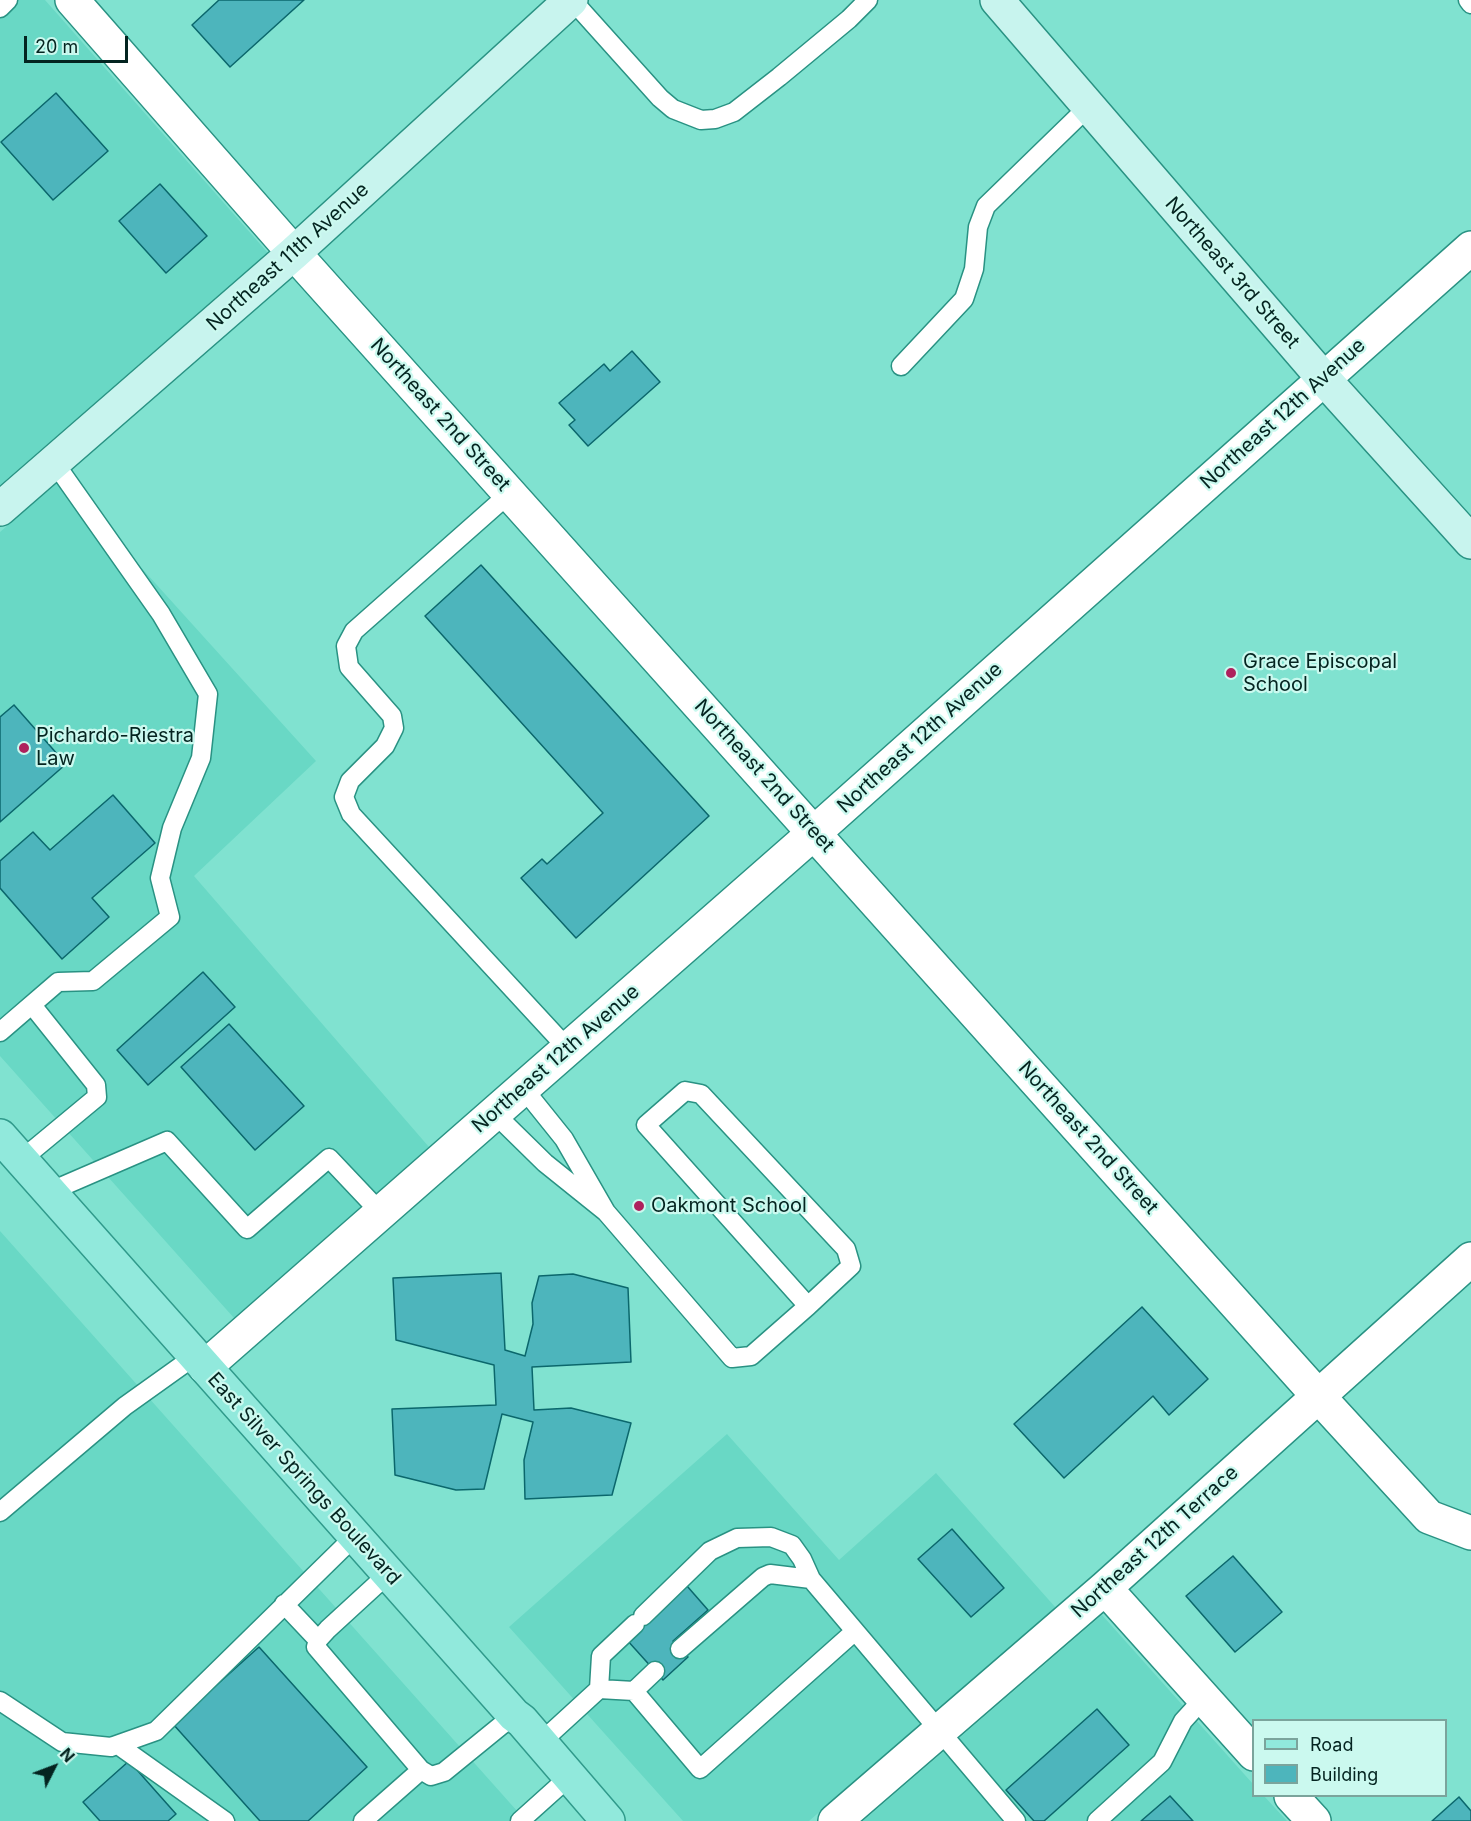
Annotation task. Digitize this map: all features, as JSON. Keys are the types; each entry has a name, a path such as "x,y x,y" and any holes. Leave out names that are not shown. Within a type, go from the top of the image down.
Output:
{"main road":[{"name":"East Silver Springs Boulevard","path":"0,1136 608,1821"}],"street":[{"name":"Northeast 2nd Street","path":"72,0 294,253 1319,1396 1429,1516 1471,1533"},
{"name":"Northeast 11th Avenue","path":"0,509 294,253 572,0"},
{"name":"Northeast 3rd Street","path":"997,0 1323,378 1471,542"},
{"name":"Northeast 12th Avenue","path":"200,1362 381,1213 815,832 1471,248"},
{"name":"Northeast 12th Terrace","path":"852,1816 939,1731 1105,1588 1471,1259"},
{"path":"1105,1588 1252,1752"},
{"path":"1292,1797 1314,1821"}],"lane":[{"path":"0,8 8,0"},
{"path":"572,0 660,98 673,109 701,120 715,119 734,112 849,19 868,0"},
{"path":"1467,0 1471,4"},
{"path":"901,366 964,299 974,269 978,226 986,206 1089,106"},
{"path":"0,1032 58,982 93,981 171,917 160,878 172,828 201,758 208,694 161,614 54,462"},
{"path":"510,493 354,630 346,646 349,667 392,716 394,728 385,746 350,782 344,797 351,814 568,1049"},
{"path":"21,1161 98,1098 96,1085 32,1005"},
{"path":"523,1088 564,1139 606,1212"},
{"path":"494,1113 545,1163 606,1212 732,1358 751,1356 808,1305 851,1266 846,1249 701,1094 685,1091 646,1125 808,1305"},
{"path":"49,1192 166,1141 247,1229 329,1158 381,1213"},
{"path":"0,1512 125,1406 200,1362"},
{"path":"0,1701 62,1742 111,1747 156,1731 355,1536"},
{"path":"540,1743 599,1689 601,1656 710,1551 737,1538 771,1537 792,1545 802,1559 811,1579 854,1632 1016,1821"},
{"path":"388,1574 318,1640 316,1647 426,1773"},
{"path":"680,1649 763,1577 770,1574 811,1579"},
{"path":"284,1604 318,1640"},
{"path":"599,1689 634,1691 700,1769 854,1632"},
{"path":"634,1691 655,1671"},
{"path":"1097,1821 1162,1762 1183,1720 1204,1698"},
{"path":"363,1821 426,1773 444,1772 514,1715"},
{"path":"118,1745 225,1821"},
{"path":"520,1821 569,1777"}],"shaded area":[{"path":"0,0 45,0 268,253 0,485"},
{"path":"61,479 316,761 194,876 429,1147 234,1318 0,1056 0,532"},
{"path":"0,1231 526,1821 0,1821"},
{"path":"727,1434 839,1560 936,1473 1056,1608 809,1821 683,1821 509,1627"},
{"path":"1102,1615 1252,1783 1252,1797 1265,1797 1287,1821 863,1821"}],"building":[{"path":"219,0 304,0 230,67 192,25"},
{"path":"56,93 108,151 53,200 1,142"},
{"path":"160,184 207,236 166,273 119,221"},
{"path":"632,351 660,382 588,446 569,425 575,420 559,403 604,364 610,371"},
{"path":"481,565 709,816 576,938 521,878 542,859 547,864 603,813 425,616"},
{"path":"14,705 66,764 0,822 0,717"},
{"path":"113,795 155,843 92,898 109,917 62,959 0,888 0,861 33,832 50,850"},
{"path":"203,972 235,1007 148,1085 117,1050"},
{"path":"229,1024 304,1106 255,1150 181,1067"},
{"path":"501,1273 505,1350 525,1356 533,1324 532,1303 539,1276 573,1274 628,1288 631,1362 532,1367 534,1410 571,1408 631,1423 612,1495 525,1499 524,1460 533,1422 502,1414 484,1489 456,1490 395,1475 392,1409 496,1405 494,1365 396,1340 393,1278"},
{"path":"1142,1307 1208,1379 1169,1415 1153,1396 1064,1478 1014,1424"},
{"path":"952,1529 1004,1588 971,1617 918,1559"},
{"path":"1233,1556 1282,1612 1235,1652 1186,1596"},
{"path":"687,1586 708,1610 673,1641 688,1657 663,1680 627,1640"},
{"path":"259,1647 367,1767 308,1821 260,1821 173,1724"},
{"path":"1097,1709 1129,1745 1044,1821 1034,1821 1006,1790"},
{"path":"129,1761 176,1814 168,1821 100,1821 83,1802"},
{"path":"1170,1796 1193,1821 1141,1821"},
{"path":"1459,1797 1471,1811 1471,1821 1432,1821"}],"place":[{"name":"Grace Episcopal School","path":"1231,673"},
{"name":"Pichardo-Riestra Law","path":"24,748"},
{"name":"Oakmont School","path":"639,1206"}]}
